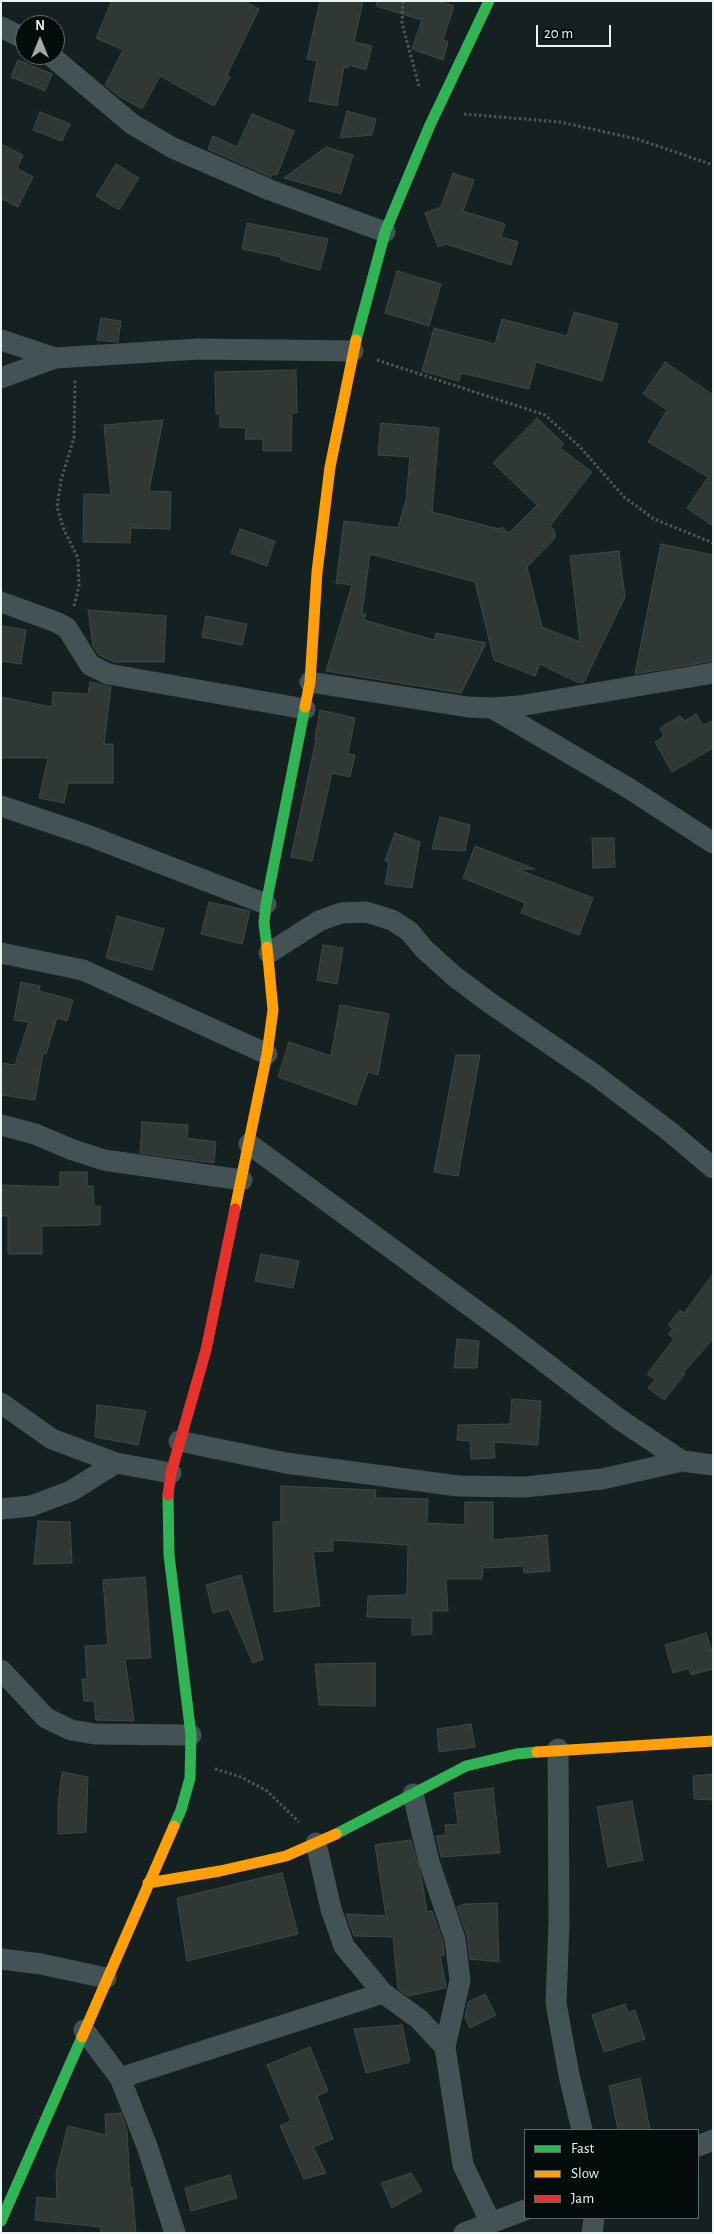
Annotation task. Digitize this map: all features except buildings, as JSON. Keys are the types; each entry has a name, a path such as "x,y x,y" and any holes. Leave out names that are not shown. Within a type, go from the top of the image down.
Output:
{"street":[{"path":"1,2221 181,1810 190,1778 191,1735 169,1555 168,1499 171,1473 179,1441 206,1350 267,1054 273,1010 264,923 266,904 310,682 318,572 330,467 353,351 386,232 436,112 489,1"},
{"path":"1,27 15,34"},
{"path":"62,65 132,124 173,148 270,190 386,232"},
{"path":"1,340 55,358"},
{"path":"1,378 55,358 199,349 353,351"},
{"path":"1,602 56,622 67,628 90,665 108,674 305,708"},
{"path":"310,682 468,707 492,708 528,704 713,674"},
{"path":"492,708 630,789 713,843"},
{"path":"1,806 87,835 266,904"},
{"path":"268,953 319,921 341,914 366,912 392,920 409,931 424,949 454,976 595,1075 669,1131 713,1168"},
{"path":"1,953 83,970 267,1054"},
{"path":"1,1125 35,1134 73,1150 104,1160 242,1180"},
{"path":"249,1144 504,1331 619,1419 682,1461"},
{"path":"1,1403 52,1439 116,1463 171,1473"},
{"path":"179,1441 286,1463 458,1486 525,1486 602,1479 682,1461 713,1465"},
{"path":"1,1509 30,1506 71,1492 116,1463"},
{"path":"1,1670 46,1718 71,1730 95,1734 191,1735"},
{"path":"148,1883 220,1871 286,1856 316,1843 466,1766 516,1754 558,1749 713,1740"},
{"path":"558,1749 559,1922 556,2003 569,2075 582,2129"},
{"path":"413,1794 429,1862 455,1939 460,1980 445,2047 463,2165 491,2223"},
{"path":"316,1843 331,1909 344,1946 383,1993 419,2019 445,2047"},
{"path":"1,1960 41,1964 106,1978"},
{"path":"120,2078 383,1993"},
{"path":"84,2030 120,2078 147,2146 175,2233"},
{"path":"699,2146 713,2140"},
{"path":"464,2233 524,2210"},
{"path":"592,2233 594,2219"}],"path":[{"path":"403,1 402,22 420,88"},
{"path":"436,112 560,122 637,139 713,165"},
{"path":"353,351 545,415 581,448 624,497 654,519 713,543"},
{"path":"67,628 78,596 80,572 78,558 64,530 57,507 58,494 74,438 75,380 88,356"},
{"path":"191,1762 241,1777 267,1791 289,1811 316,1843"}],"traffic: fast":[{"path":"356,340 385,232 430,125 489,1"},
{"path":"267,947 264,923 266,904 305,707"},
{"path":"168,1495 169,1555 191,1735 190,1778 181,1810 174,1826"},
{"path":"336,1834 466,1766 516,1754 537,1752"},
{"path":"1,2221 82,2037"}],"traffic: slow":[{"path":"305,707 310,682 317,572 330,467 356,340"},
{"path":"235,1209 267,1054 273,1010 267,947"},
{"path":"537,1752 713,1741"},
{"path":"82,2037 174,1826"},
{"path":"148,1883 220,1871 286,1856 336,1834"}],"traffic: jam":[{"path":"168,1495 171,1473 206,1350 235,1209"}]}
